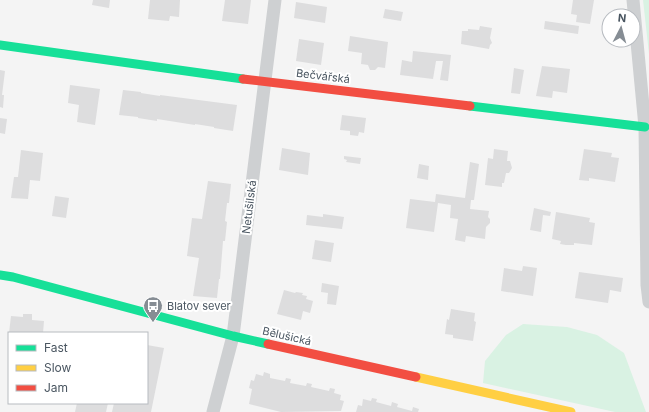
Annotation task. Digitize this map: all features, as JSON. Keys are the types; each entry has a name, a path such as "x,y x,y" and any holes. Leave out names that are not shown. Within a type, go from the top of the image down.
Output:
{"street":[{"name":"Netušilská","path":"213,412 233,336 275,0"},
{"path":"632,0 644,126 647,285 649,302"},
{"name":"Bečvářská","path":"0,45 265,82 644,126"},
{"name":"Bělušická","path":"0,275 233,336 571,412"}],"green space":[{"path":"643,0 649,0 649,54"},
{"path":"523,324 567,327 597,335 624,353 646,412 615,412 483,383 485,361 506,335"}],"building":[{"path":"93,0 110,0 109,8 92,5"},
{"path":"150,0 180,0 179,17 170,16 169,21 148,19"},
{"path":"225,0 251,0 248,24 222,21"},
{"path":"573,0 594,0 590,24 576,22 577,15 571,14"},
{"path":"296,2 327,7 325,23 294,18"},
{"path":"385,9 403,12 401,21 383,18"},
{"path":"545,21 579,26 578,34 544,29"},
{"path":"480,26 492,28 490,38 492,43 489,49 461,44 462,31 468,31 468,29 479,30"},
{"path":"350,36 388,42 385,68 378,67 375,70 370,70 368,65 361,64 362,53 348,51"},
{"path":"299,39 324,43 321,65 296,61"},
{"path":"413,51 451,55 448,81 440,80 443,61 436,61 433,79 400,75 402,60 412,62"},
{"path":"542,66 570,69 567,93 553,91 552,98 536,96"},
{"path":"514,68 524,70 520,94 511,93"},
{"path":"0,70 5,71 2,95 4,95 3,108 0,107"},
{"path":"70,85 100,89 95,125 77,122 79,105 68,103"},
{"path":"123,90 237,105 233,131 195,124 157,119 157,121 119,115"},
{"path":"342,115 366,118 364,133 359,132 358,136 350,135 350,131 340,130"},
{"path":"0,118 7,119 5,134 0,133"},
{"path":"282,148 310,153 308,175 279,170"},
{"path":"494,149 508,151 507,161 510,161 512,168 509,173 506,173 502,187 485,185 488,158 493,159"},
{"path":"584,149 612,153 611,157 619,158 615,182 589,178 589,181 579,180"},
{"path":"21,150 43,153 40,181 30,180 28,199 11,198 14,177 18,177"},
{"path":"344,156 361,158 360,164 346,162 347,160 344,159"},
{"path":"470,162 479,164 474,200 471,200 470,209 489,211 488,217 490,219 490,223 486,227 485,239 466,236 465,242 455,240 458,219 450,218 451,205 438,203 434,232 406,228 410,199 435,202 436,194 465,198"},
{"path":"419,164 429,166 428,180 417,178"},
{"path":"208,181 231,184 229,203 227,203 225,241 223,241 217,298 193,296 199,258 187,256 192,218 202,219"},
{"path":"55,196 69,198 66,218 52,216"},
{"path":"534,208 551,212 550,216 543,215 541,232 530,230"},
{"path":"556,212 590,218 589,222 595,223 592,245 574,243 574,245 566,245 560,244 561,241 552,239"},
{"path":"323,214 344,217 342,229 306,225 307,215 323,217"},
{"path":"315,240 334,243 331,262 312,259"},
{"path":"523,266 537,268 533,296 501,291 504,268 522,271"},
{"path":"579,272 623,278 621,292 610,290 608,303 575,298"},
{"path":"322,283 339,286 336,305 327,304 328,293 321,292"},
{"path":"284,290 295,293 303,293 302,295 307,296 306,299 313,301 310,313 303,311 301,320 277,314"},
{"path":"451,309 475,313 474,321 476,322 473,341 453,338 453,335 445,334 447,319 449,320"},
{"path":"23,314 32,314 32,320 44,321 43,332 9,332 11,316 23,317"},
{"path":"148,345 164,348 151,412 112,412 114,404 148,404"},
{"path":"264,372 270,374 270,378 285,381 286,378 291,379 290,383 306,386 307,383 312,384 311,387 329,391 330,388 335,389 334,393 341,395 340,400 344,401 341,411 281,412 249,404 252,389 249,388 251,380 254,381 256,374 263,376"},
{"path":"372,398 377,399 376,402 391,406 392,402 398,404 397,407 412,411 413,407 419,409 418,412 356,412 358,405 362,406 363,399 371,401"},
{"path":"77,404 108,404 106,412 75,412"}],"traffic: fast":[{"path":"0,45 243,79"},
{"path":"470,106 645,127"},
{"path":"0,275 13,277 268,344"}],"traffic: slow":[{"path":"416,377 571,412"}],"traffic: jam":[{"path":"243,79 470,106"},
{"path":"268,344 416,377"}],"place":[{"name":"Blatov sever","path":"153,323"}]}
